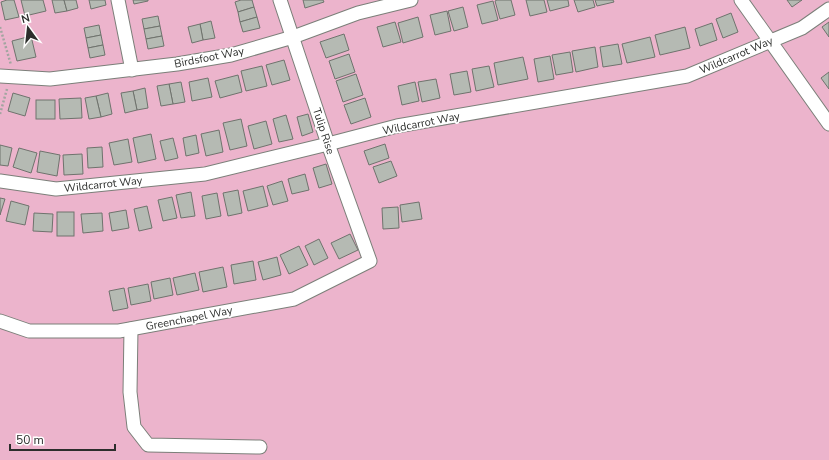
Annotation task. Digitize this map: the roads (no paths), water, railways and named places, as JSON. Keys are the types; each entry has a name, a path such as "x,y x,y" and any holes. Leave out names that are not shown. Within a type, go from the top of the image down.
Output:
{"street":[{"path":"118,0 132,70"},
{"name":"Tulip Rise","path":"280,0 328,144 370,261"},
{"name":"Birdsfoot Way","path":"0,76 50,79 177,64 231,54 293,37 358,13 411,0"},
{"path":"741,0 829,124"},
{"name":"Wildcarrot Way","path":"0,182 56,189 205,174 397,126 687,76 802,28 829,9"},
{"name":"Greenchapel Way","path":"0,321 29,331 119,331 294,299 370,261"},
{"path":"131,329 130,392 134,427 148,445 260,447"}]}
